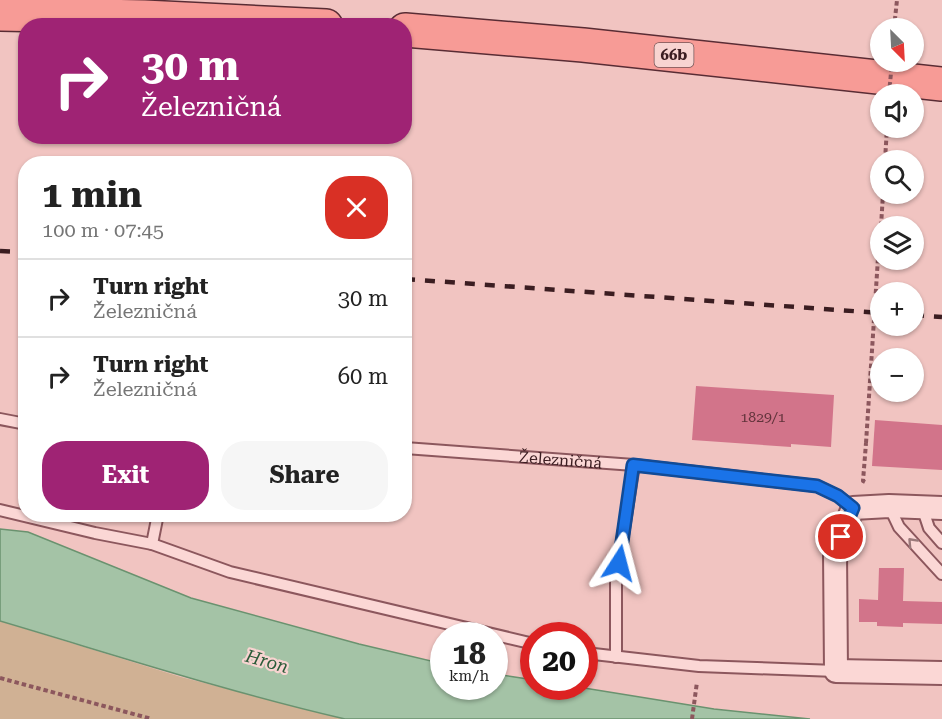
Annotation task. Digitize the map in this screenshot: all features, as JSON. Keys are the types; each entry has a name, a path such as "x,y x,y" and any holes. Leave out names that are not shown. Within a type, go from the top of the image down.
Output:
{"main road":[{"path":"0,14 164,18"},
{"name":"66b","path":"412,31 583,45 942,84"}],"street":[{"path":"932,507 853,508 835,552 836,671 942,673"}],"lane":[{"path":"0,419 18,422"},
{"name":"Železničná","path":"412,449 633,465 817,486 838,496 853,508"},
{"path":"616,657 616,580 633,465"},
{"path":"889,506 899,527 942,574"},
{"path":"932,507 929,528 942,543"},
{"path":"0,510 18,514"},
{"path":"50,522 152,544 230,572 520,641"},
{"path":"152,544 156,522"},
{"path":"598,655 699,666 836,671"}],"path":[{"path":"895,18 897,0"},
{"path":"874,482 863,481 877,270"},
{"path":"0,678 152,719"},
{"path":"692,719 696,686"}],"shaded area":[{"path":"0,621 181,677 345,719 0,719"}],"water":[{"name":"Hron","path":"0,529 28,532 191,598 359,644 430,661 430,700 508,700 508,676 520,678 520,700 598,700 598,690 714,709 810,719 345,719 215,685 0,621"}],"building":[{"path":"696,386 834,395 831,447 791,444 791,447 692,440"},
{"path":"875,420 942,425 942,470 872,466"},
{"path":"879,568 904,568 903,601 942,602 942,624 903,623 903,627 877,626 877,622 859,622 859,599 878,600"}],"railway":[{"path":"0,251 18,252"},
{"path":"412,280 870,312"},
{"path":"924,316 942,317"}],"route":[{"path":"619,563 633,465 817,486 838,496 853,508 841,537"}]}
